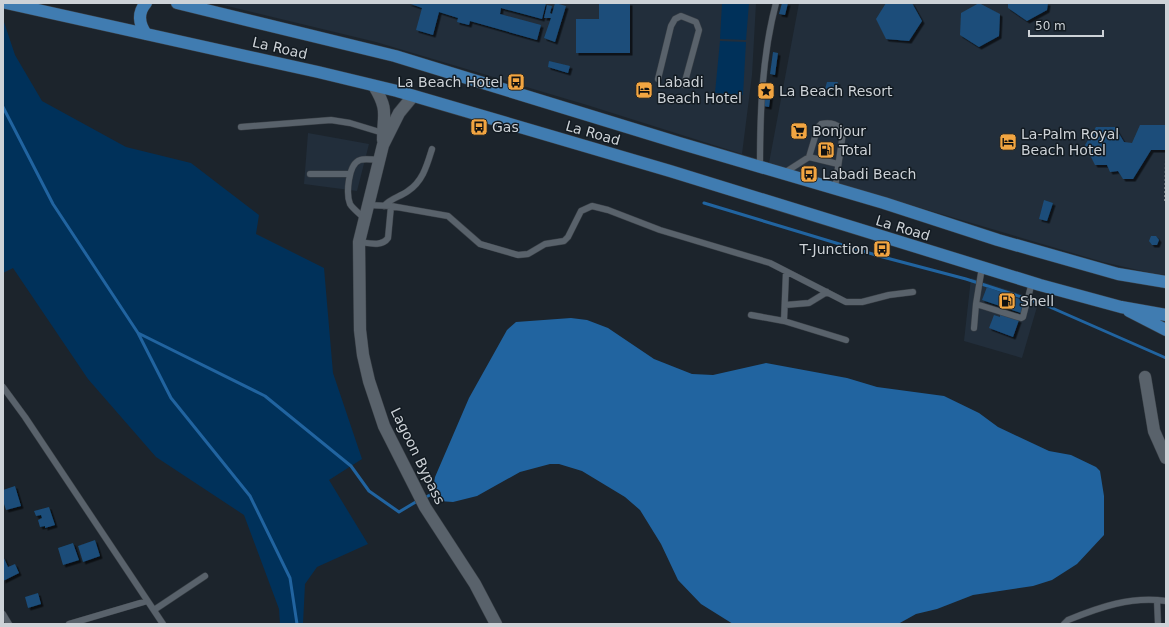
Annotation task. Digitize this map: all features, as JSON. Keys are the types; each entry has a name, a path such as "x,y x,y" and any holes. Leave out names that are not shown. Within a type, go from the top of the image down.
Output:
{"main road":[{"name":"La Road","path":"7,3 413,96 670,171 1030,288 1166,315"},
{"path":"146,3 141,10 140,21 146,34"},
{"name":"La Road","path":"177,3 395,56 835,188 998,240 1103,270 1166,282"},
{"path":"1121,307 1150,324 1166,330"}],"street":[{"name":"Lagoon Bypass","path":"374,86 384,103 385,110 383,139 379,160 358,242 360,330 363,356 369,381 384,426 425,507 475,584 496,624"},
{"name":"Lagoon Bypass","path":"383,139 399,113 413,96"},
{"path":"1145,377 1154,431 1166,458"}],"lane":[{"path":"760,166 762,84 772,17 776,3"},
{"path":"658,79 671,26 675,19 682,16 696,22 699,30 684,85"},
{"path":"241,127 331,120 350,123 383,139"},
{"path":"784,173 809,157 818,127 821,124 825,123 837,125 842,128 843,133 835,188"},
{"path":"384,206 390,200 409,191 423,176 432,149"},
{"path":"809,157 838,164"},
{"path":"364,218 350,204 348,193 350,174 355,164 360,160 379,160"},
{"path":"310,174 350,174"},
{"path":"367,205 391,206 448,216 480,244 518,255 528,254 544,244 564,241 568,237 581,211 592,206 608,210 660,230 770,263 846,302 862,302 889,295 913,292"},
{"path":"358,242 385,242 388,238 391,206"},
{"path":"784,321 786,272"},
{"path":"974,328 981,273"},
{"path":"976,304 1021,318 1030,288"},
{"path":"785,305 809,303 827,292"},
{"path":"751,315 784,321 846,340"},
{"path":"4,389 163,624"},
{"path":"154,610 205,576"},
{"path":"1064,624 1068,620 1102,606 1135,600 1166,601"},
{"path":"1157,600 1158,624"},
{"path":"69,624 147,601"},
{"path":"3,614 8,624"}],"path":[{"path":"1165,201 1166,159"}],"shaded area":[{"name":"Labadi Beach Hotel","path":"215,3 756,3 752,75 742,154 587,105 376,42"},
{"path":"722,3 749,3 746,40 720,39"},
{"name":"La-Palm Royal Beach Hotel","path":"799,3 1166,3 1166,275 1103,262 769,163"},
{"path":"3,19 15,55 42,101 126,147 191,163 259,215 256,234 324,268 333,373 362,459 329,480 368,544 317,567 305,584 303,624 280,624 279,609 244,515 156,457 88,379 13,268 3,273"},
{"path":"720,41 746,42 743,95 715,93"},
{"path":"308,133 369,144 357,191 304,184"},
{"path":"971,278 1039,300 1022,358 964,341"},
{"path":"571,318 587,320 608,328 654,359 692,374 713,375 766,363 847,378 877,387 944,396 979,413 998,427 1049,451 1071,455 1096,467 1100,471 1104,496 1104,535 1077,564 1052,580 1033,586 973,595 937,609 916,614 898,624 733,624 701,604 678,580 661,544 640,510 625,497 582,471 559,464 550,464 520,472 477,496 453,502 439,501 432,494 435,477 469,398 507,330 516,322"}],"building":[{"path":"408,3 546,3 542,19 501,8 500,14 541,25 537,40 470,21 469,25 457,22 458,18 439,12 433,35 416,30 422,8"},
{"path":"555,3 566,6 555,42 544,38 551,18 544,18 547,5 552,6 550,13 552,14"},
{"path":"599,3 630,3 630,53 576,53 576,19 599,19"},
{"path":"782,3 788,3 785,15 779,14"},
{"path":"886,3 912,3 922,21 909,41 886,39 876,19"},
{"path":"979,3 1000,14 999,36 979,47 960,35 961,13"},
{"path":"1008,3 1048,3 1047,10 1027,21 1008,8"},
{"path":"773,52 778,53 775,75 770,74"},
{"path":"549,61 570,66 568,73 548,67"},
{"path":"827,82 838,82 834,91 825,89"},
{"path":"766,92 771,93 769,107 763,106"},
{"path":"1140,125 1166,125 1166,150 1151,150 1133,179 1123,179 1118,171 1110,172 1107,165 1095,165 1085,145 1096,127 1115,127 1124,142 1132,143"},
{"path":"1044,200 1053,203 1047,221 1039,219"},
{"path":"1151,236 1156,236 1159,240 1157,245 1152,245 1149,241"},
{"path":"987,287 1025,301 1021,313 982,300"},
{"path":"1000,314 1019,320 1013,337 989,328 994,315 1000,317"},
{"path":"15,486 21,506 6,510 3,501 3,490"},
{"path":"49,507 55,525 45,528 45,526 40,527 38,520 42,518 41,515 36,516 34,511"},
{"path":"95,540 100,556 83,562 78,546"},
{"path":"73,543 79,560 63,565 58,548"},
{"path":"3,556 8,567 15,564 19,573 3,581"},
{"path":"38,593 41,604 28,608 25,597"}],"waterway":[{"path":"3,107 53,204 138,333 265,396 351,466 369,491 399,512 419,500"},
{"path":"704,203 879,256 966,279 1043,304 1166,358"},
{"path":"138,333 171,398 250,496 290,578 297,624"},
{"path":"424,498 432,494"}],"place":[{"name":"La Beach Hotel","path":"516,82"},
{"name":"Labadi Beach Hotel","path":"644,90"},
{"name":"La Beach Resort","path":"766,91"},
{"name":"Gas","path":"479,127"},
{"name":"Bonjour","path":"799,131"},
{"name":"La-Palm Royal Beach Hotel","path":"1008,142"},
{"name":"Total","path":"826,150"},
{"name":"Labadi Beach","path":"809,174"},
{"name":"T-Junction","path":"882,249"},
{"name":"Shell","path":"1007,301"}]}
